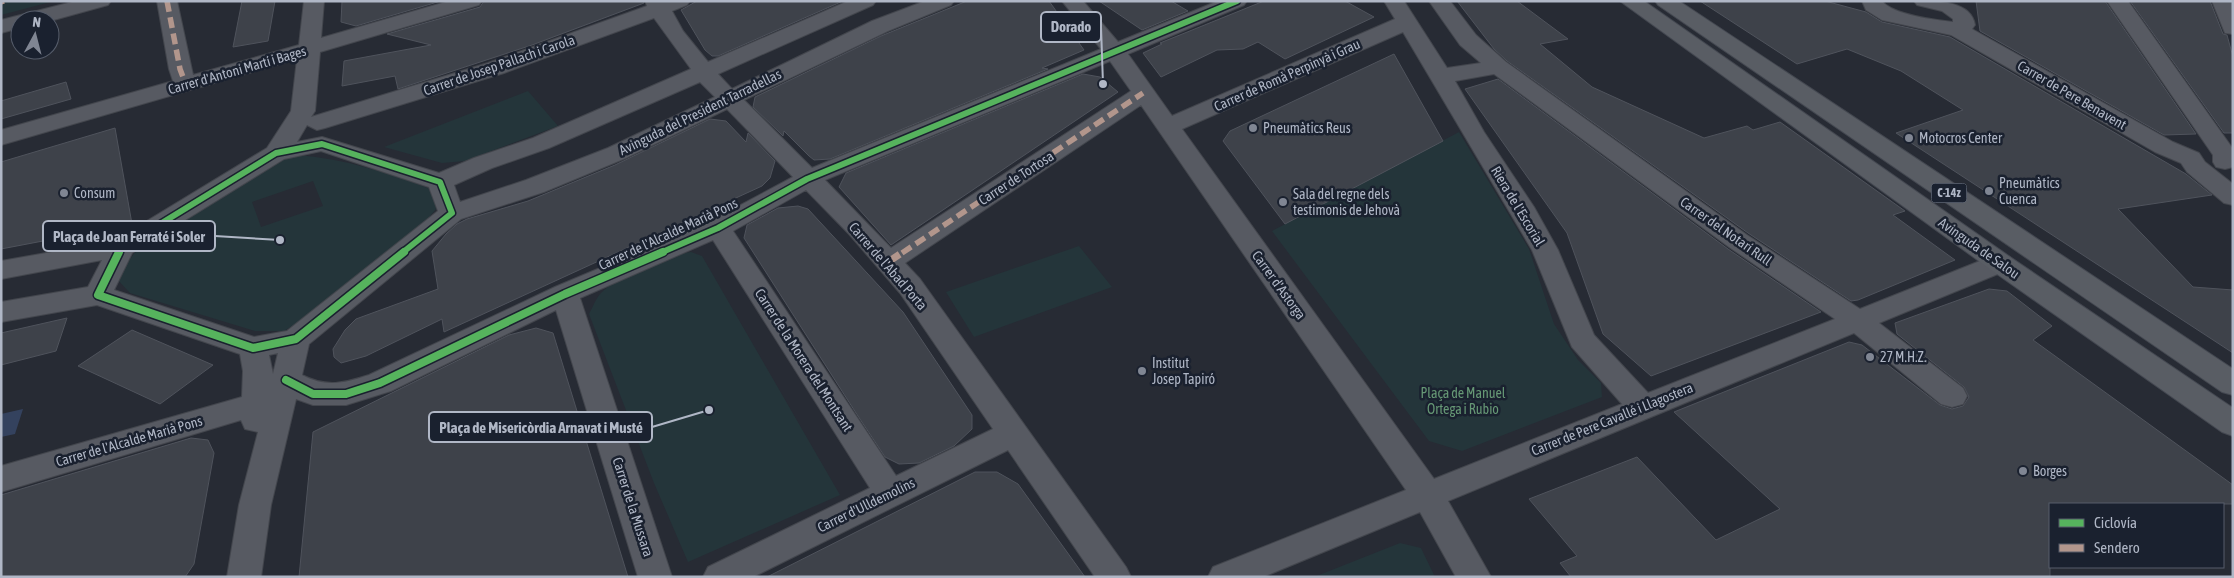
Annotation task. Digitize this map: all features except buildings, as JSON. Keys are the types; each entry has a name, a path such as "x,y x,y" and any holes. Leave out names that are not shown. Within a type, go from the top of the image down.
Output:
{"main road":[{"name":"Avinguda de Salou","path":"1630,1 2000,263 2233,424"},
{"name":"C-14z","path":"1665,1 2233,384"}],"street":[{"path":"60,12 101,1"},
{"path":"167,1 180,69 186,85"},
{"path":"314,1 308,50 314,126"},
{"path":"440,182 541,143 866,1"},
{"name":"Avinguda del President Tarradellas","path":"452,213 536,186 617,153 880,26 944,1"},
{"name":"Carrer d'Astorga","path":"1072,1 1115,52 1427,494 1474,577"},
{"name":"Carrer de l'Alcalde Marià Pons","path":"286,380 313,394 346,394 380,383 565,294 718,228 807,179 1237,1"},
{"name":"Riera de l'Escorial","path":"1394,1 1441,76 1472,132 1521,207 1545,250 1582,340 1643,407"},
{"name":"Carrer del Notari Rull","path":"1439,1 1468,40 1498,67 1738,241 1858,322 1952,396"},
{"path":"1678,1 2233,371"},
{"path":"1852,1 1873,4 1892,15 1955,12"},
{"path":"1924,1 1955,12"},
{"path":"2117,1 2225,155 2229,165"},
{"path":"2222,1 2233,28"},
{"name":"Carrer d'Antoni Martí i Bages","path":"1,138 308,50 463,3"},
{"name":"Carrer de l'Abad Porta","path":"665,4 674,33 704,72 910,286 1114,577"},
{"name":"Carrer de Josep Pallach i Carola","path":"276,153 314,126 496,68 665,4"},
{"name":"Carrer de Pere Benavent","path":"1955,12 2164,147 2190,158 2196,166 2233,197"},
{"name":"Carrer de Romà Perpinyà i Grau","path":"1167,128 1407,22"},
{"path":"1441,76 1498,67"},
{"name":"Carrer de Tortosa","path":"888,262 1143,93"},
{"path":"1,270 121,248 276,153 287,139 314,126 440,182 452,213 296,339 254,348 98,295 1,312"},
{"path":"2190,158 2191,154 2214,155 2229,165"},
{"name":"Carrer de la Morera del Montsant","path":"718,228 890,493"},
{"path":"98,295 121,248"},
{"name":"Carrer de Pere Cavallé i Llagostera","path":"1225,577 2000,263"},
{"name":"Carrer de la Mussara","path":"565,294 655,577"},
{"path":"244,577 255,505 296,339"},
{"path":"254,348 258,371 255,505"},
{"name":"Carrer de l'Alcalde Marià Pons","path":"1,478 257,404"},
{"name":"Carrer d'Ulldemolins","path":"720,577 1013,433"}],"green space":[{"path":"1,1 54,1 20,10 10,10 10,13 1,15"},
{"path":"528,91 558,126 465,161 442,163 384,147"},
{"name":"Plaça de Manuel Ortega i Rubio","path":"1459,132 1529,249 1554,324 1578,360 1601,383 1602,397 1462,451 1429,441 1272,231"},
{"path":"298,155 350,163 433,190 436,209 420,228 319,310 284,331 255,331 130,293 116,278 136,251 261,167","holes":["313,181 323,206 261,227 252,202"]},
{"path":"1079,246 1112,287 974,337 946,292"},
{"path":"691,252 702,256 840,495 688,562 654,483 589,314 596,300 608,287 657,262"},
{"path":"1400,543 1421,548 1435,577 1314,577"}],"water":[{"path":"23,409 15,434 1,437 1,414"}],"marked path":[{"path":"167,1 180,69 186,85"},
{"path":"888,262 1143,93"}],"cycle path":[{"path":"286,380 313,394 346,394 380,383 565,294 718,228 807,179 1237,1"},
{"path":"322,144 440,182 452,213 296,339 253,348 98,295 121,248 276,153 322,144"}],"place":[{"name":"Dorado","path":"1103,84"},
{"name":"Pneumàtics Reus","path":"1253,128"},
{"name":"Motocros Center","path":"1909,138"},
{"name":"Pneumàtics Cuenca","path":"1989,191"},
{"name":"Consum","path":"64,193"},
{"name":"Sala del regne dels testimonis de Jehovà","path":"1283,202"},
{"name":"Plaça de Joan Ferraté i Soler","path":"280,240"},
{"name":"27 M.H.Z.","path":"1870,357"},
{"name":"Institut Josep Tapiró","path":"1142,371"},
{"name":"Plaça de Misericòrdia Arnavat i Musté","path":"709,410"},
{"name":"Borges","path":"2023,471"}]}
